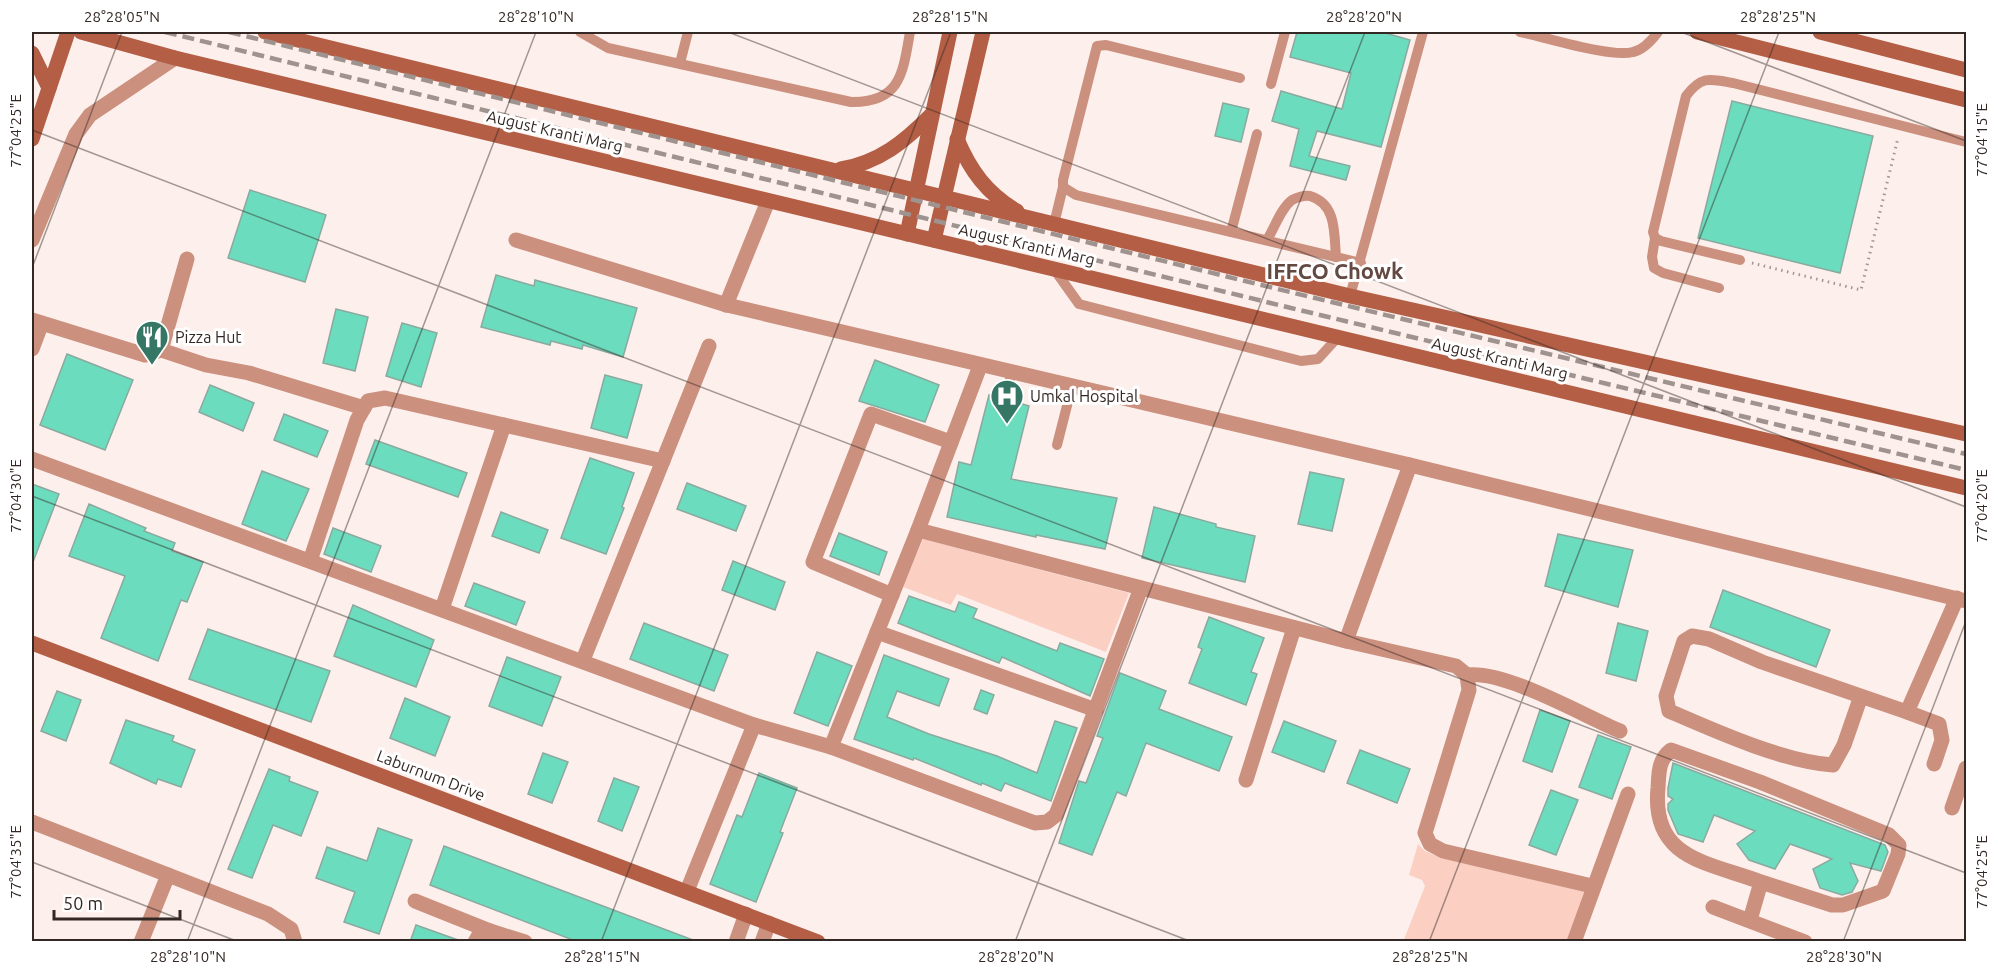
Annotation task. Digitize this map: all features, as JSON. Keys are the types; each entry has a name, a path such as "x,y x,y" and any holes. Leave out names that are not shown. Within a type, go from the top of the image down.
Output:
{"main road":[{"path":"32,139 68,32"},
{"name":"August Kranti Marg","path":"81,32 175,58 1966,488"},
{"name":"August Kranti Marg","path":"266,32 1350,296 1966,434"},
{"path":"908,234 950,32"},
{"path":"934,240 983,32"},
{"path":"1697,32 1966,100"},
{"path":"1820,32 1966,70"},
{"path":"32,53 49,88"},
{"path":"835,171 861,166 877,159 905,142 932,115"},
{"path":"957,139 966,162 982,184 1005,204 1033,219"},
{"name":"Laburnum Drive","path":"32,643 818,942"}],"street":[{"path":"32,240 76,134 90,115 175,58"},
{"path":"726,304 768,201"},
{"path":"516,240 726,304 980,366 1410,465 1962,600 1907,712"},
{"path":"161,350 187,259"},
{"path":"32,350 36,323 145,355 161,350 206,365 249,373 364,408"},
{"path":"583,660 710,346"},
{"path":"831,747 918,530 980,366"},
{"path":"310,561 357,420 368,401 385,398 663,461"},
{"path":"892,594 813,562 817,551 871,414 951,442"},
{"path":"442,609 504,425"},
{"path":"32,459 583,660 754,725 831,747 1035,823 1047,822 1056,815 1142,588"},
{"path":"1346,642 1410,465"},
{"path":"918,530 1346,642 1456,666 1467,675 1469,690 1425,833 1430,844 1443,851 1592,886"},
{"path":"1245,780 1294,628"},
{"path":"877,632 1096,710"},
{"path":"1861,696 1844,745 1833,765 1815,764 1722,734 1669,711 1666,696 1684,641 1692,636 1709,639 1762,662 1861,696 1939,723 1942,740 1934,765"},
{"path":"1467,675 1481,673 1503,679 1620,731"},
{"path":"687,891 754,725"},
{"path":"1671,750 1760,782 1889,835 1899,845 1898,854 1883,891 1843,905 1832,905 1761,882 1689,856 1669,843 1660,827 1656,802 1660,763 1671,750"},
{"path":"1952,808 1966,768"},
{"path":"1574,942 1592,886 1628,794"},
{"path":"32,822 281,921 291,929 295,942"},
{"path":"141,942 168,875"},
{"path":"1750,920 1761,882"},
{"path":"415,901 490,931 525,942"},
{"path":"1713,907 1805,942"},
{"path":"736,942 746,914"},
{"path":"762,942 769,923"},
{"path":"475,942 479,935 490,931"}],"lane":[{"path":"580,32 608,48 851,102 871,103 897,82 904,67 910,32"},
{"path":"680,63 688,32"},
{"path":"1271,84 1285,32"},
{"path":"1350,296 1361,263 1423,32"},
{"path":"1520,32 1614,52 1634,52 1649,43 1658,32"},
{"path":"1054,224 1096,46 1106,45 1240,78"},
{"path":"1719,288 1663,273 1654,268 1652,257 1655,238 1653,232 1686,96 1695,83 1708,79 1733,83 1966,142"},
{"path":"1231,232 1257,134"},
{"path":"1063,187 1076,195 1361,263"},
{"path":"1267,240 1291,201 1305,195 1317,198 1326,206 1334,221 1336,257"},
{"path":"1655,238 1740,260"},
{"path":"1054,269 1079,304 1301,362 1318,359 1338,337"},
{"path":"1007,397 1011,373"},
{"path":"1057,445 1072,387"}],"path":[{"path":"1740,260 1861,290 1901,125"}],"shaded area":[{"path":"923,539 1129,593 1106,652 957,594 951,605 903,587"},
{"path":"1418,844 1425,851 1441,858 1585,891 1568,941 1403,942 1425,886 1422,880 1409,875"}],"building":[{"path":"1297,32 1382,32 1410,40 1381,147 1317,131 1309,156 1350,166 1346,180 1290,166 1299,129 1272,121 1281,91 1342,109 1351,73 1290,57"},
{"path":"1732,101 1873,136 1840,273 1698,238"},
{"path":"1223,103 1249,109 1241,142 1215,136"},
{"path":"250,190 326,215 305,282 228,258"},
{"path":"496,275 534,286 535,280 637,308 623,357 583,345 582,349 551,341 550,345 481,327"},
{"path":"336,309 368,317 355,371 323,363"},
{"path":"402,323 437,333 421,387 386,376"},
{"path":"67,354 133,380 105,450 40,425"},
{"path":"875,360 939,385 925,422 859,401"},
{"path":"605,375 642,385 627,438 591,428"},
{"path":"210,385 254,403 243,431 199,412"},
{"path":"989,395 1000,398 1005,404 1013,401 1029,406 1011,479 1117,498 1105,549 1036,535 1036,537 947,517 959,462 971,465"},
{"path":"284,414 328,431 317,457 274,440"},
{"path":"375,440 467,473 458,497 366,464"},
{"path":"590,458 634,473 622,507 624,508 606,554 561,538"},
{"path":"262,471 309,489 286,541 242,524"},
{"path":"1310,472 1344,479 1332,531 1298,524"},
{"path":"687,483 746,506 736,531 677,509"},
{"path":"32,484 59,494 33,562 32,562"},
{"path":"89,504 146,528 144,531 175,543 172,551 203,562 187,602 181,600 158,661 101,638 125,576 69,556"},
{"path":"1154,507 1216,524 1216,527 1255,536 1245,582 1142,558"},
{"path":"501,512 548,530 539,553 492,536"},
{"path":"333,528 381,546 371,572 324,554"},
{"path":"839,533 887,552 879,575 830,556"},
{"path":"1558,534 1633,550 1618,607 1545,586"},
{"path":"733,561 785,582 775,610 722,590"},
{"path":"474,583 525,602 516,625 465,606"},
{"path":"1723,590 1830,630 1816,667 1710,627"},
{"path":"909,596 955,612 959,602 977,609 973,618 1057,651 1060,643 1104,659 1090,696 1002,657 999,663 898,623"},
{"path":"353,605 434,640 416,687 334,656"},
{"path":"1209,617 1264,638 1251,672 1257,674 1246,705 1189,683 1202,649 1198,647"},
{"path":"644,623 728,655 714,691 630,659"},
{"path":"1618,623 1648,631 1636,681 1606,673"},
{"path":"208,629 330,671 311,722 189,679"},
{"path":"817,652 852,666 828,726 794,713"},
{"path":"884,655 949,679 939,706 897,691 887,717 929,734 997,756 1037,773 1055,721 1077,728 1051,801 1005,783 1001,791 982,783 981,785 914,758 913,760 854,739"},
{"path":"507,657 561,677 542,726 489,706"},
{"path":"1120,673 1166,691 1159,709 1232,737 1219,771 1146,743 1126,796 1117,792 1092,855 1059,843 1079,781 1086,783 1103,738 1097,736"},
{"path":"981,690 994,695 987,714 974,709"},
{"path":"57,691 81,700 66,741 41,731"},
{"path":"405,698 450,717 435,756 390,738"},
{"path":"1540,710 1570,721 1552,772 1523,761"},
{"path":"126,720 174,736 172,741 195,750 181,787 158,779 156,784 110,763"},
{"path":"1284,721 1336,741 1324,772 1272,752"},
{"path":"1598,735 1631,747 1612,799 1579,787"},
{"path":"1360,750 1410,769 1397,803 1347,783"},
{"path":"543,753 568,762 552,803 528,794"},
{"path":"1673,763 1885,845 1888,852 1881,871 1850,863 1858,881 1852,892 1842,895 1820,888 1813,869 1832,859 1790,844 1775,869 1749,860 1737,844 1755,831 1714,815 1703,842 1678,834 1668,810 1668,804 1673,799 1668,796 1668,788"},
{"path":"269,769 290,777 289,781 318,792 301,836 273,825 252,878 228,869"},
{"path":"759,773 797,788 780,832 783,833 756,902 710,884 737,815 742,817"},
{"path":"614,778 639,787 622,831 598,821"},
{"path":"1551,790 1578,800 1556,855 1529,845"},
{"path":"378,828 412,840 379,934 344,922 355,892 316,878 327,847 367,861"},
{"path":"444,846 693,940 693,942 578,942 430,885"},
{"path":"416,925 458,940 457,942 410,942"}],"railway":[{"path":"165,32 1291,308 1966,470"},
{"path":"229,32 1294,293 1966,454"}],"place":[{"name":"Pizza Hut","path":"152,366"},
{"name":"Umkal Hospital","path":"1007,425"}],"district":[{"name":"IFFCO Chowk","path":"1335,270"}]}
